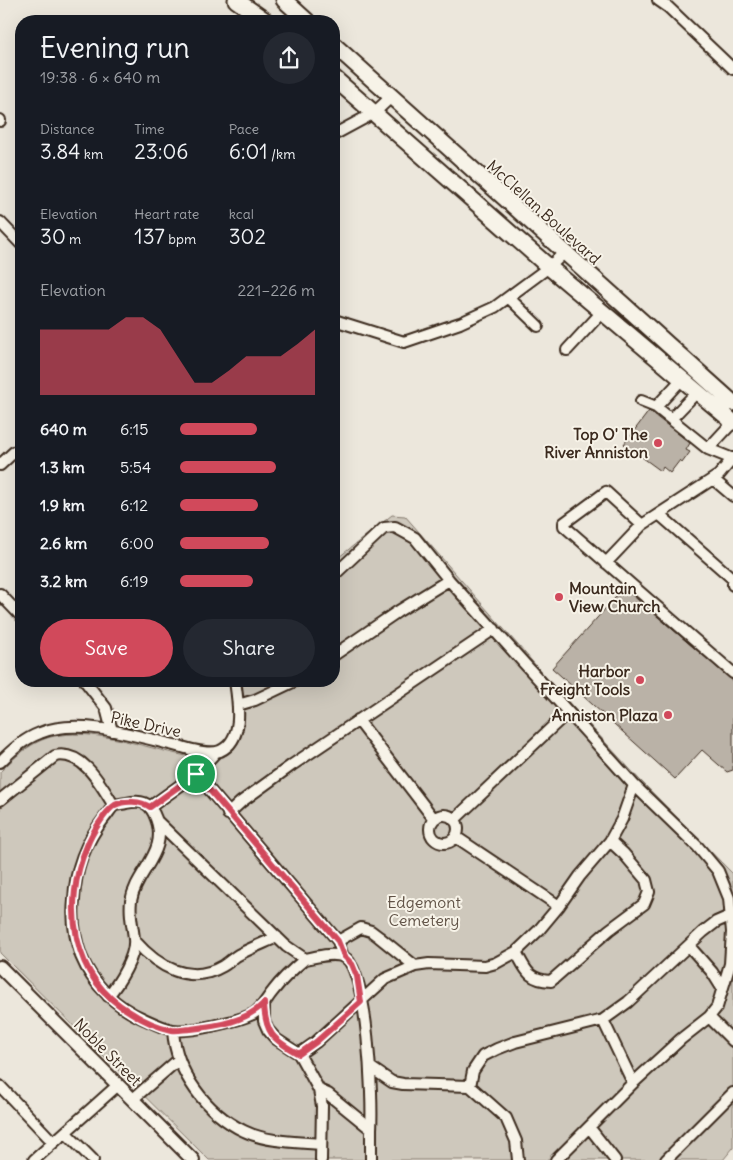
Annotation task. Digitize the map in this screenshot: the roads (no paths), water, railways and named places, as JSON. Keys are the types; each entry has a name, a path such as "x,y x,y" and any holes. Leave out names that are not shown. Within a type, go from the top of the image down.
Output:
{"highway":[{"path":"236,0 257,15"},
{"path":"250,0 266,15"},
{"path":"284,0 300,15"},
{"name":"McClellan Boulevard","path":"340,50 733,403"},
{"path":"340,83 549,267 733,422"}],"main road":[{"name":"Noble Street","path":"0,967 193,1160"}],"street":[{"path":"658,0 668,7 733,69"},
{"path":"340,131 374,113 391,97"},
{"path":"2,228 15,239"},
{"path":"340,322 404,342 460,323 495,308 549,267 564,253"},
{"path":"509,298 538,326"},
{"path":"567,350 602,312"},
{"path":"656,407 682,379"},
{"path":"672,418 697,392"},
{"path":"606,563 642,525 660,515 713,478 733,459 708,449 672,418 656,407 641,401"},
{"path":"708,449 733,422"},
{"path":"0,465 15,452"},
{"path":"713,478 733,496"},
{"path":"642,525 606,492 564,523 564,526 733,673"},
{"path":"660,515 733,579 733,585"},
{"path":"340,569 384,528 395,527 415,538 450,580 634,785 698,847 718,871 728,898 732,915 730,964 717,1007 709,1017 633,1083 556,1160"},
{"path":"340,651 397,612 450,580"},
{"path":"0,594 15,610"},
{"path":"228,814 241,802 292,765 494,629"},
{"path":"90,687 106,708 112,731"},
{"path":"150,807 196,774 216,752 228,745 234,737 238,705 236,687"},
{"path":"238,705 255,700 282,687"},
{"path":"454,820 568,712"},
{"path":"358,720 434,819"},
{"name":"Pike Drive","path":"0,762 24,741 41,732 61,728 112,731 200,751 216,752"},
{"path":"0,800 55,756 65,754 87,768 114,806"},
{"path":"196,774 228,814 338,941 344,956 352,964 357,976 370,1066 372,1106 371,1160"},
{"path":"299,1054 316,1042 384,979 415,966 435,964 485,966 496,963 516,952 539,930 580,876 610,841 622,819 634,785"},
{"path":"108,996 121,981 135,941 130,916 131,900 134,890 155,856 159,834 157,821 150,807 144,803 132,802 114,806 95,830 79,865 74,901 76,938 82,957 91,974 108,996 135,1015 173,1031 207,1027 255,1013 292,970 305,959 328,955 344,956"},
{"path":"442,815 451,816 458,828 456,837 444,843 435,840 430,833 434,819 442,815"},
{"path":"157,821 277,937 305,959"},
{"path":"456,837 559,906"},
{"path":"516,952 529,974 538,980 551,980 615,924 644,904 649,892 646,880 610,841"},
{"path":"470,1086 473,1071 483,1056 515,1042 603,1020 628,1002 716,922 732,915"},
{"path":"338,941 361,928 371,931 415,966"},
{"path":"135,941 154,961 184,974 196,974 222,967 237,956 277,937"},
{"path":"688,946 712,972 722,988"},
{"path":"264,1003 264,1022 268,1030 276,1039 299,1054 319,1090 322,1106 321,1160"},
{"path":"709,1017 733,1042"},
{"path":"603,1020 633,1083"},
{"path":"173,1031 174,1048 182,1069 214,1110 244,1131 260,1136 320,1144"},
{"path":"132,1099 178,1060"},
{"path":"370,1066 392,1082 470,1086 506,1118 516,1141 518,1160"},
{"path":"34,1160 118,1085"},
{"path":"0,1086 54,1142"},
{"path":"319,1090 328,1094 371,1129"},
{"path":"666,1160 733,1093"},
{"path":"589,1127 615,1160"},
{"path":"66,1133 93,1160"}],"place":[{"name":"Top O' The River Anniston","path":"658,443"},
{"name":"Mountain View Church","path":"559,597"},
{"name":"Harbor Freight Tools","path":"640,680"},
{"name":"Anniston Plaza","path":"668,715"}],"park label":[{"name":"Edgemont Cemetery","path":"424,911"}]}
